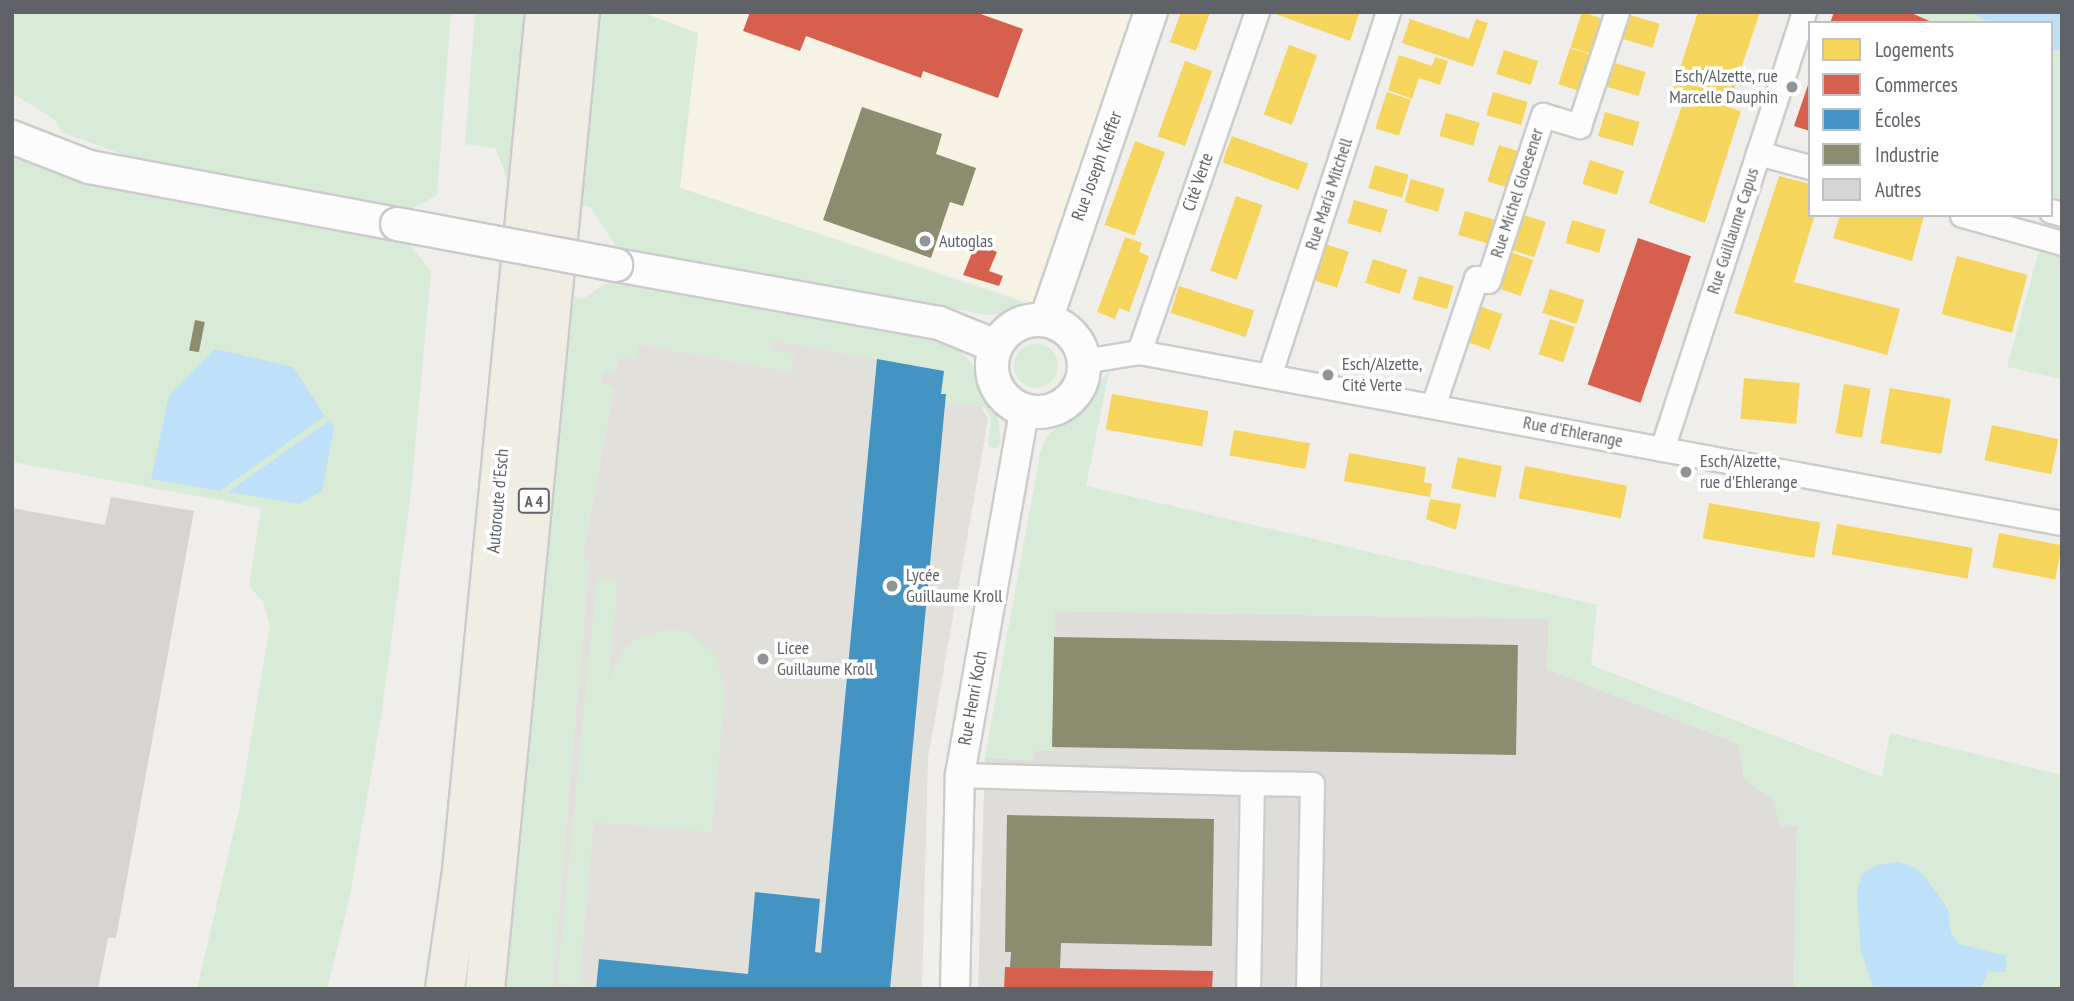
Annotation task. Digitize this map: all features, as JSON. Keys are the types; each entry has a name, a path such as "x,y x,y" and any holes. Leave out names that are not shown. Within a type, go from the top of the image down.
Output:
{"highway":[{"name":"Autoroute d'Esch","path":"445,989 462,870 545,12"},
{"name":"Autoroute d'Esch","path":"485,989 580,12"}],"main road":[{"name":"Rue Joseph Kieffer","path":"1046,320 1151,12"},
{"path":"12,137 89,167 939,323 995,346"},
{"path":"1046,320 1072,334 1084,361 1083,376 1067,402 1054,410 1024,411 998,392 991,361 995,346 1016,324 1046,320"}],"street":[{"name":"Cité Verte","path":"1139,352 1257,12"},
{"name":"Rue Maria Mitchell","path":"1269,376 1388,12"},
{"name":"Rue Michel Gloesener","path":"1433,406 1476,278 1488,281 1543,115 1579,126 1618,12"},
{"name":"Rue Guillaume Capus","path":"1662,449 1804,12"},
{"path":"1758,153 1808,166"},
{"path":"1969,217 2062,243"},
{"name":"Rue d'Ehlerange","path":"1084,361 1139,352 2062,523"},
{"name":"Rue Henri Koch","path":"955,989 960,775 1024,411"},
{"path":"960,775 1312,784 1308,989"},
{"path":"1248,989 1252,783"}],"shaded area":[{"path":"641,12 1151,12 1048,307 679,187 698,33"},
{"name":"Licee Guillaume Kroll","path":"772,340 944,371 946,401 981,405 988,420 928,758 922,989 552,989 589,560 582,559 614,387 600,385 603,371 639,344 791,372 770,349"},
{"path":"1055,611 1549,619 1547,669 1739,744 1744,778 1763,790 1797,826 1794,989 978,989 985,757 1033,761"}],"green space":[{"path":"12,12 451,12 437,195 412,209 130,157 62,132 54,119 12,93"},
{"path":"475,12 527,12 510,188 496,149 465,144"},
{"path":"595,12 641,12 698,33 680,188 1023,302 1009,313 987,315 616,246 590,207 578,205"},
{"path":"1909,12 2062,12 2062,203 2053,201 2053,21 1929,21"},
{"path":"12,153 407,242 431,271 411,492 382,711 350,896 327,989 197,989 239,809 270,626 263,601 249,587 261,508 12,462"},
{"path":"2040,247 2062,253 2062,379 2007,367"},
{"path":"613,279 873,325 954,345 975,367 997,410 1001,443 995,449 988,446 991,419 985,407 946,401 946,395 941,394 943,371 772,340 770,349 795,354 791,372 639,344 635,360 620,357 617,373 603,371 601,384 614,387 582,558 589,560 552,989 506,989 568,304 574,305 574,297 583,299"},
{"path":"1036,344 1045,345 1052,350 1057,357 1057,375 1052,382 1045,387 1036,388 1027,387 1020,382 1015,375 1014,366 1015,357 1020,350 1027,345"},
{"path":"1109,372 1086,486 1597,605 1591,665 1882,777 1890,733 2062,775 2062,989 1794,989 1797,826 1780,826 1773,800 1744,778 1739,744 1547,669 1549,619 1055,611 1054,751 1034,751 1033,761 985,757 1040,454 1045,439"},
{"path":"597,578 618,580 608,680 622,651 635,639 670,629 688,632 716,655 725,691 712,832 594,822 579,986 557,983"}],"water":[{"path":"1970,12 2062,12 2062,50 2053,50 2053,21 1987,21"},
{"path":"215,349 293,367 325,416 220,491 151,479 169,396"},
{"path":"330,420 334,428 322,490 300,504 228,492"},
{"path":"1899,862 1917,869 1928,881 1948,909 1951,933 1959,944 2006,956 2006,972 1988,972 1981,989 1874,989 1861,952 1857,893 1862,874 1877,865"}],"building: Logements":[{"path":"1181,12 1210,12 1196,51 1170,42"},
{"path":"1270,12 1356,12 1359,14 1350,41"},
{"path":"1582,12 1607,20 1595,55 1571,47"},
{"path":"1698,12 1760,12 1728,107 1741,111 1705,223 1649,203 1686,94 1673,90"},
{"path":"1626,14 1660,24 1653,48 1619,38"},
{"path":"1410,19 1469,39 1476,19 1488,23 1473,67 1402,43"},
{"path":"1289,45 1317,55 1292,125 1264,115"},
{"path":"1570,48 1595,56 1583,92 1558,84"},
{"path":"1504,50 1538,61 1531,85 1496,74"},
{"path":"1399,55 1432,66 1435,57 1448,61 1440,85 1419,78 1412,99 1388,90"},
{"path":"1185,61 1212,71 1185,146 1158,136"},
{"path":"1611,62 1646,72 1639,96 1604,86"},
{"path":"1387,92 1411,100 1399,136 1375,128"},
{"path":"1493,92 1528,102 1521,125 1486,115"},
{"path":"1605,112 1640,122 1633,146 1598,136"},
{"path":"1446,113 1480,123 1473,146 1439,136"},
{"path":"1232,136 1308,164 1299,190 1222,162"},
{"path":"1135,141 1165,152 1135,236 1105,225"},
{"path":"1499,145 1524,153 1512,189 1487,181"},
{"path":"1590,160 1624,171 1617,195 1582,184"},
{"path":"1375,165 1409,175 1402,198 1368,188"},
{"path":"1779,176 1808,183 1808,217 1814,217 1794,282 1900,309 1887,355 1734,313"},
{"path":"1411,179 1445,189 1438,212 1404,202"},
{"path":"1236,196 1262,205 1237,280 1210,271"},
{"path":"1354,200 1388,210 1381,233 1347,223"},
{"path":"1465,211 1499,221 1492,245 1458,235"},
{"path":"1521,214 1546,222 1534,257 1510,249"},
{"path":"1839,217 1923,217 1912,261 1833,238"},
{"path":"1572,220 1606,230 1599,253 1565,243"},
{"path":"1125,237 1142,243 1139,252 1149,256 1129,312 1119,308 1115,319 1097,312"},
{"path":"1325,244 1349,252 1337,288 1313,280"},
{"path":"1508,251 1533,260 1520,296 1495,287"},
{"path":"1957,256 2028,275 2012,333 1941,314"},
{"path":"1373,259 1407,270 1400,294 1365,283"},
{"path":"1419,276 1454,286 1447,309 1412,299"},
{"path":"1179,286 1254,310 1245,337 1170,313"},
{"path":"1550,289 1584,300 1577,324 1542,313"},
{"path":"1477,305 1502,314 1489,350 1464,341"},
{"path":"1550,319 1575,327 1563,362 1539,354"},
{"path":"1744,378 1800,383 1796,424 1740,419"},
{"path":"1844,384 1871,389 1862,438 1835,433"},
{"path":"1890,388 1951,399 1941,454 1880,443"},
{"path":"1112,394 1209,411 1202,446 1106,429"},
{"path":"1992,425 2059,439 2051,474 1985,460"},
{"path":"1234,430 1310,443 1305,469 1229,456"},
{"path":"1349,453 1426,467 1424,482 1432,484 1430,497 1344,481"},
{"path":"1458,457 1502,466 1495,498 1451,488"},
{"path":"1525,466 1627,486 1621,518 1519,498"},
{"path":"1430,499 1461,504 1456,530 1426,519"},
{"path":"1709,503 1820,523 1814,558 1703,538"},
{"path":"1837,524 1973,548 1968,578 1832,555"},
{"path":"1999,533 2062,545 2055,580 1992,567"}],"building: Commerces":[{"path":"750,12 975,12 1023,29 998,98 923,71 921,78 806,36 800,51 743,31"},
{"path":"1834,12 1909,12 1929,21 1831,21"},
{"path":"1808,85 1808,130 1794,126"},
{"path":"1638,238 1691,256 1640,403 1588,385"},
{"path":"976,243 997,252 989,271 1003,276 999,286 963,275"},
{"path":"1005,967 1213,971 1212,989 1004,989"}],"building: Écoles":[{"name":"Lycée Guillaume Kroll","path":"877,359 944,371 941,394 946,394 890,989 596,989 599,959 748,974 755,892 820,899 815,952 821,953"}],"building: Industrie":[{"path":"862,107 942,134 936,154 976,168 963,206 950,202 931,258 823,220"},
{"path":"195,320 205,322 199,352 189,350"},
{"path":"1054,637 1518,645 1516,755 1052,747"},
{"path":"1007,815 1214,819 1212,946 1061,943 1060,968 1010,968 1011,952 1005,952"}],"building: Autres":[{"path":"111,497 194,511 116,938 108,938 98,989 12,989 12,508 105,525"}],"place":[{"name":"Esch/Alzette, rue Marcelle Dauphin","path":"1792,87"},
{"name":"Autoglas","path":"925,241"},
{"name":"Esch/Alzette, Cité Verte","path":"1328,375"},
{"name":"Esch/Alzette, rue d'Ehlerange","path":"1686,472"},
{"name":"Lycée Guillaume Kroll","path":"892,586"},
{"name":"Licee Guillaume Kroll","path":"763,659"}]}
